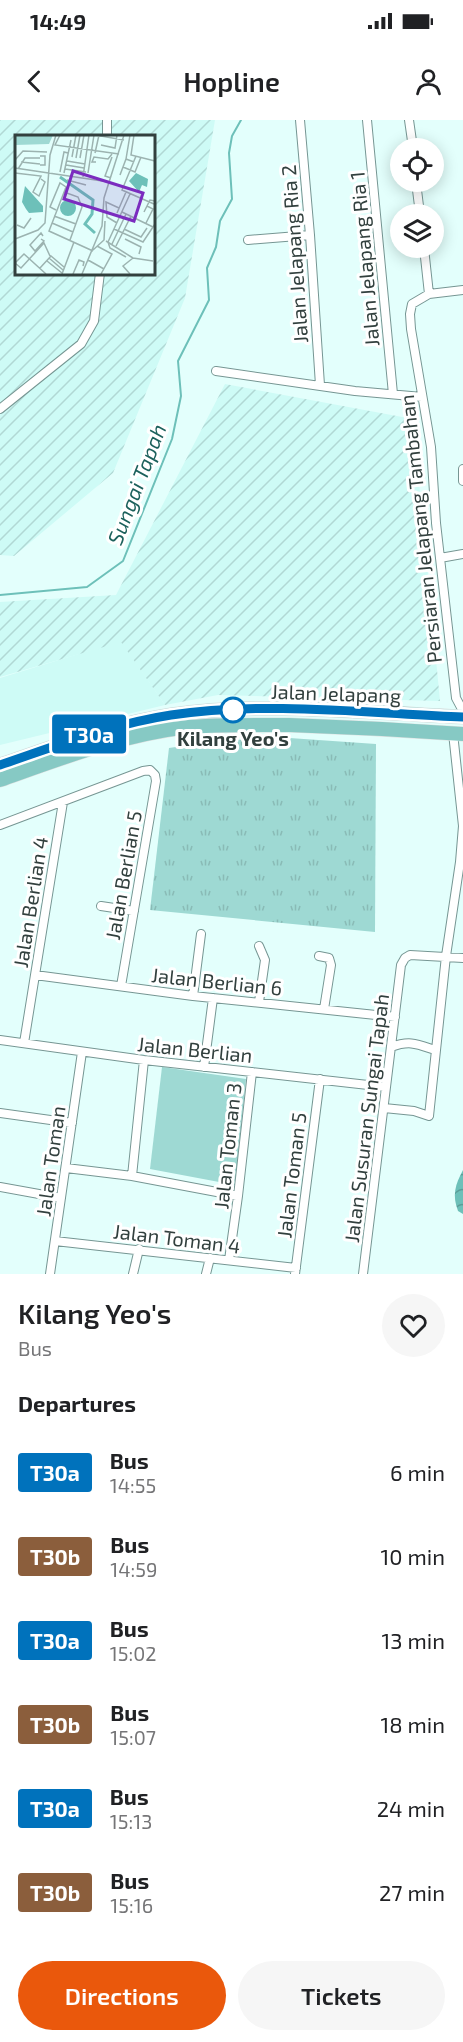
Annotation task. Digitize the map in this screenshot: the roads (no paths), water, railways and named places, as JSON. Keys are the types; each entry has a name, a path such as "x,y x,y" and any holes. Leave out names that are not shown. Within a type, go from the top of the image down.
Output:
{"main road":[{"name":"Jalan Jelapang","path":"0,765 92,733 138,721 182,714 232,710 288,710 463,717"},
{"name":"Jalan Jelapang","path":"0,780 95,747 136,736 188,727 245,724 458,734"}],"street":[{"name":"Jalan Jelapang Ria 2","path":"300,120 320,385"},
{"name":"Jalan Jelapang Ria 1","path":"367,120 393,394"},
{"path":"409,120 412,138"},
{"path":"248,240 310,235"},
{"path":"425,258 429,294 463,290"},
{"path":"0,409 81,344 94,321 100,274"},
{"name":"Persiaran Jelapang Tambahan","path":"429,294 412,304 410,314 431,447 440,558 456,698 463,711"},
{"path":"216,371 422,397"},
{"path":"463,469 463,481"},
{"path":"440,558 463,554"},
{"path":"443,716 451,710 456,698"},
{"path":"384,1108 414,1111 429,1116 463,826 458,734"},
{"name":"Jalan Berlian 5","path":"63,802 150,770 156,781 121,986"},
{"path":"0,825 63,802"},
{"name":"Jalan Berlian 4","path":"24,1043 63,802"},
{"path":"101,906 134,911"},
{"path":"193,996 201,934"},
{"path":"259,1002 265,960 260,946"},
{"name":"Jalan Susuran Sungai Tapah","path":"363,1274 401,965 410,955 446,956"},
{"path":"446,956 463,958"},
{"path":"319,957 329,958 332,965 324,1008"},
{"name":"Jalan Berlian 6","path":"35,975 193,996 395,1017"},
{"path":"204,1067 213,998"},
{"name":"Jalan Berlian","path":"0,1040 144,1060 386,1087"},
{"path":"391,1047 404,1042 435,1050"},
{"name":"Jalan Toman","path":"50,1274 82,1052"},
{"path":"132,1176 144,1060"},
{"name":"Jalan Toman 3","path":"229,1260 252,1072"},
{"name":"Jalan Toman 5","path":"295,1271 320,1079"},
{"path":"0,1113 72,1123"},
{"path":"66,1168 132,1176 238,1196"},
{"path":"0,1187 61,1198"},
{"name":"Jalan Toman 4","path":"55,1241 229,1260 295,1271"},
{"path":"133,1274 139,1249"},
{"path":"206,1274 210,1258"}],"water":[{"path":"463,1170 463,1214 458,1211 455,1195 456,1185"}],"waterway":[{"name":"Sungai Tapah","path":"0,595 87,587 123,561 172,439 181,396 178,361 209,300 207,268 216,247 220,221 232,199 229,153 232,136 241,120"}],"place":[{"name":"Kilang Yeo's","path":"233,710"}]}
